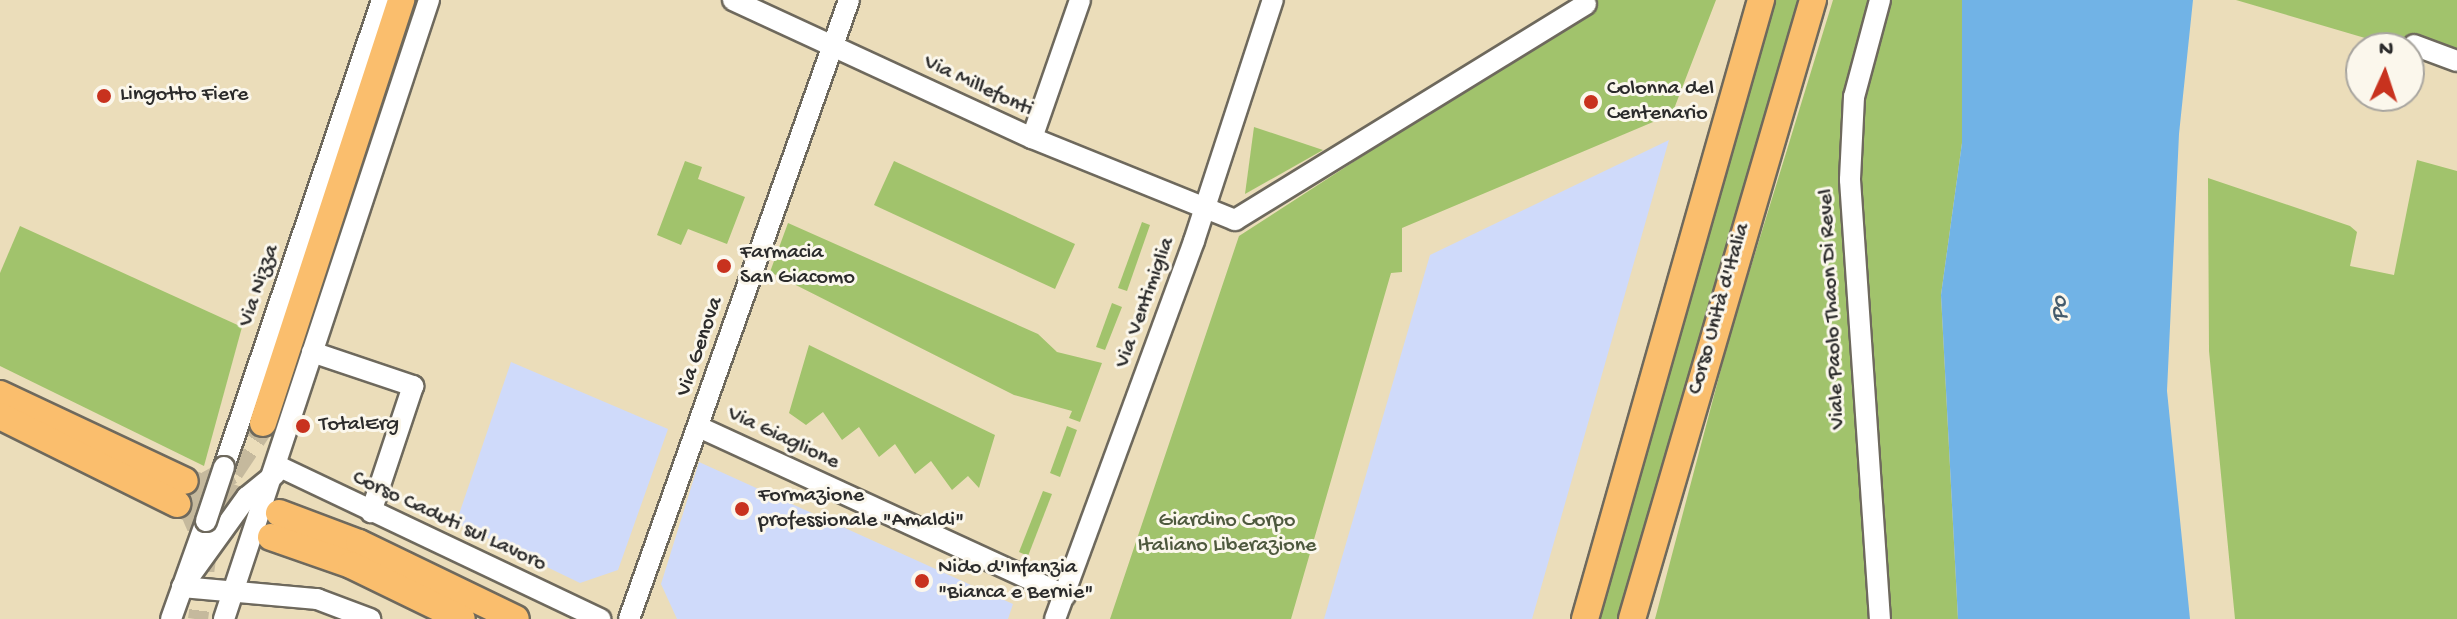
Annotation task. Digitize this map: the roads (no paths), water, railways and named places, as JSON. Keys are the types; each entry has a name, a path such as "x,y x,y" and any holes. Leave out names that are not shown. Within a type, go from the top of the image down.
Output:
{"main road":[{"path":"263,423 401,0"},
{"name":"Corso Unità d'Italia","path":"1585,619 1761,0"},
{"name":"Corso Unità d'Italia","path":"1632,619 1813,0"},
{"path":"0,394 181,492 0,416"},
{"path":"462,619 275,525 359,543 516,619"}],"street":[{"name":"Via Nizza","path":"171,619 382,0"},
{"path":"224,619 276,470 429,0"},
{"name":"Via Millefonti","path":"733,0 1032,138 1204,213 1235,220 1586,4"},
{"name":"Via Genova","path":"629,619 849,0"},
{"path":"1032,138 1080,0"},
{"name":"Via Ventimiglia","path":"1055,619 1204,213 1234,99 1273,0"},
{"name":"Viale Paolo Thaon Di Revel","path":"1880,0 1854,97 1850,180 1880,619"},
{"path":"2425,49 2457,61"},
{"path":"312,352 413,386 371,512"},
{"name":"Via Giaglione","path":"699,427 1065,595"},
{"name":"Via Nizza","path":"182,587 247,497 276,470"},
{"name":"Corso Caduti sul Lavoro","path":"276,470 600,619"},
{"path":"182,587 235,588 317,599 370,619"}],"water":[{"name":"Po","path":"1962,0 2193,0 2179,134 2167,391 2190,619 1958,619 1941,295 1962,143"}],"tunnel":[{"path":"208,484 231,471 263,423"},
{"path":"185,481 268,510"},
{"path":"177,504 271,537"},
{"path":"189,509 207,551 198,619"}],"place":[{"name":"Lingotto Fiere","path":"104,96"},
{"name":"Colonna del Centenario","path":"1591,102"},
{"name":"Farmacia San Giacomo","path":"724,266"},
{"name":"TotalErg","path":"303,426"},
{"name":"Formazione professionale \"Amaldi\"","path":"742,509"},
{"name":"Nido d'Infanzia \"Bianca e Bernie\"","path":"922,581"}],"park label":[{"name":"Giardino Corpo Italiano Liberazione","path":"1227,534"}]}
